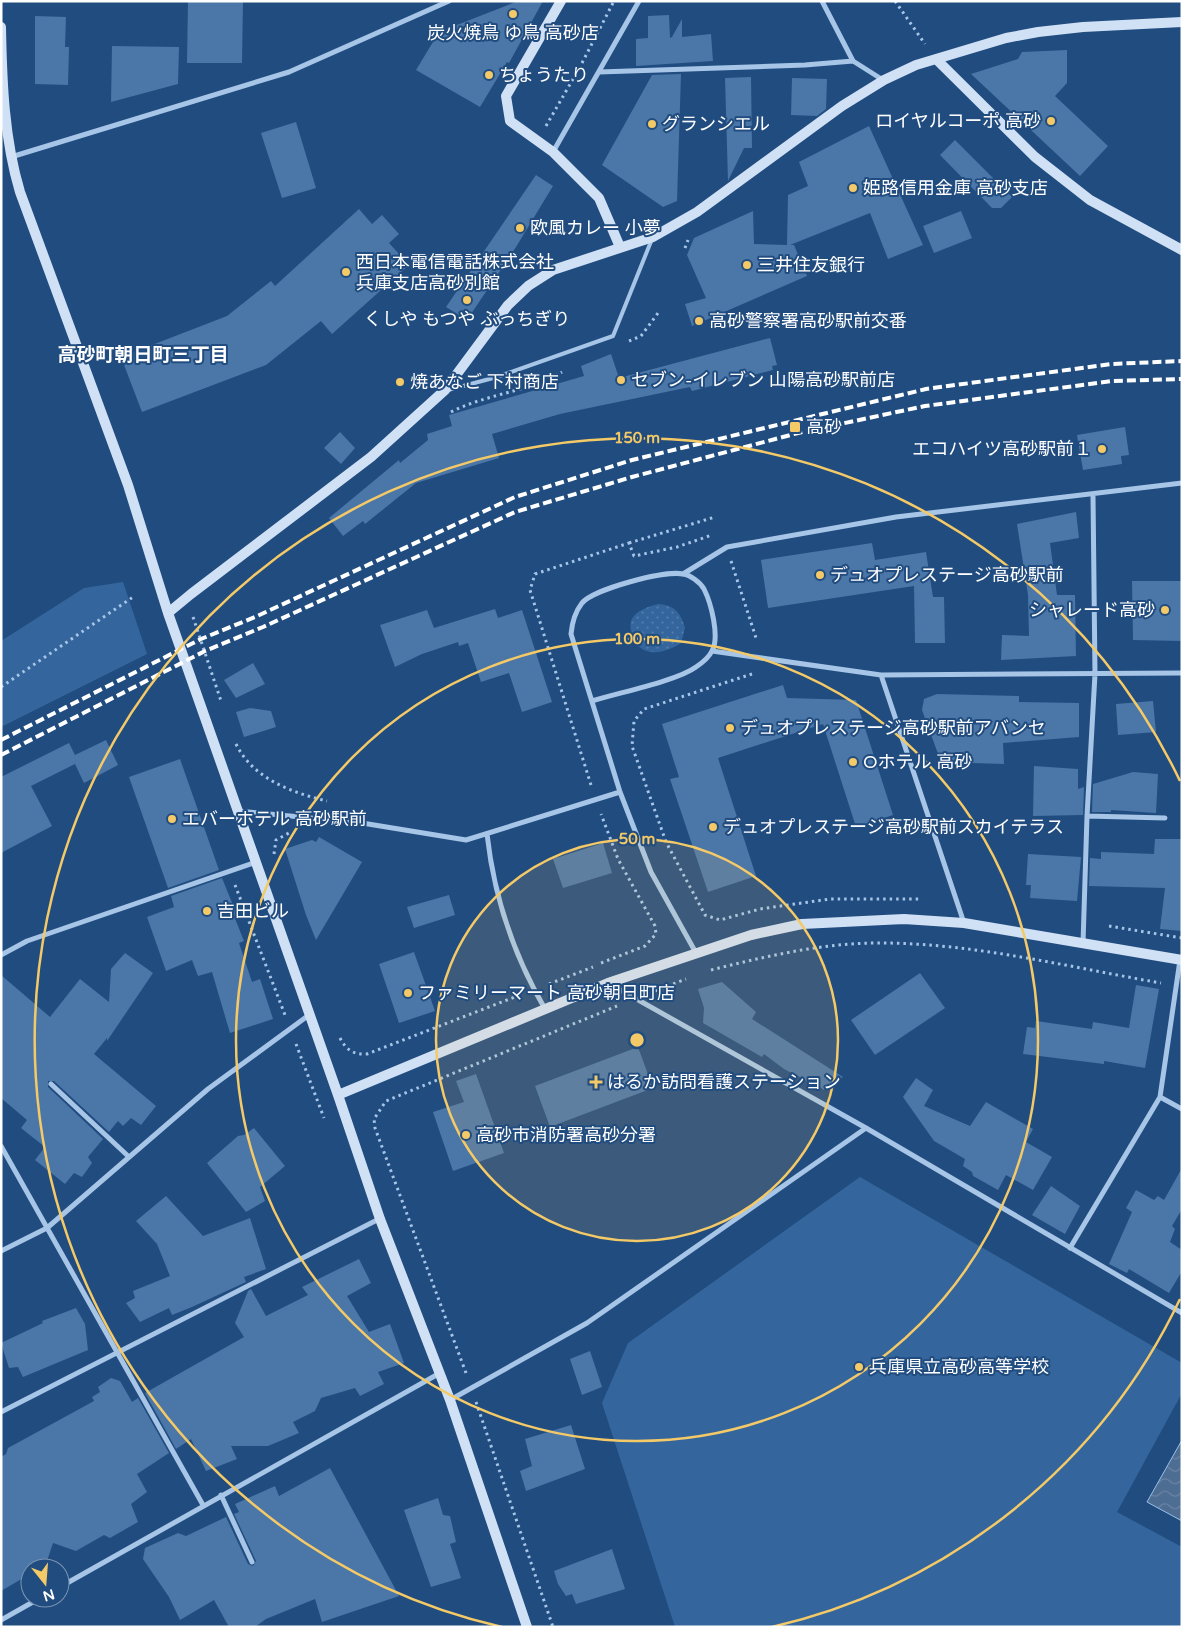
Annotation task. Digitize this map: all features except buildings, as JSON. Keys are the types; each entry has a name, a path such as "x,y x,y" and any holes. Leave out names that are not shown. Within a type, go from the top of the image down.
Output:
{"street":[{"path":"11,157 289,72 450,1"},
{"path":"561,1 506,96 510,121 553,152 599,198 620,248"},
{"path":"553,152 639,1"},
{"path":"822,1 853,61 884,80"},
{"path":"168,613 206,582 371,458 445,390 508,305 528,286 552,270 653,237 697,212 842,106 884,80 916,65 1006,38 1038,32 1083,27 1182,22"},
{"path":"1,26 4,98 11,157 20,192 128,484 168,613 380,1219 450,1400 526,1627"},
{"path":"936,59 1035,157 1090,200 1182,250"},
{"path":"600,72 805,65 853,61"},
{"path":"683,574 727,547 896,517 1094,495 1182,482"},
{"path":"1083,943 1087,816 1095,674 1094,495"},
{"path":"592,701 684,674 695,668 712,651 716,632 704,589 698,582 683,574 665,573 591,595 583,602 573,620 571,634 620,792 651,872 696,954"},
{"path":"712,651 881,675 1182,673"},
{"path":"881,675 964,923"},
{"path":"238,811 362,823 466,840 620,792"},
{"path":"1087,816 1164,818"},
{"path":"487,834 492,875 502,915 516,953 545,1009"},
{"path":"1,955 27,940 256,862"},
{"path":"338,1095 608,982 751,936 802,924 904,919 964,923 1181,960 1160,1097 1070,1248"},
{"path":"608,982 866,1128 1182,1314"},
{"path":"1,1251 47,1228 128,1156 208,1089 309,1015"},
{"path":"51,1084 128,1156"},
{"path":"1160,1097 1182,1109"},
{"path":"450,1400 587,1322 866,1128"},
{"path":"1,1146 118,1350 203,1505"},
{"path":"1,1412 118,1350 380,1219"},
{"path":"70,1581 221,1494 440,1373"},
{"path":"221,1494 252,1562"},
{"path":"1,1620 22,1608"}],"lane":[{"path":"445,390 497,377 613,336 653,237"}],"path":[{"path":"538,140 582,64 614,1"},
{"path":"895,1 936,59"},
{"path":"685,248 691,231"},
{"path":"622,344 640,336 658,313"},
{"path":"449,413 464,405 549,380 570,368"},
{"path":"338,1032 349,1051 356,1054 367,1054 645,946 656,934 655,926 618,859 596,800 530,590 535,574 715,517"},
{"path":"629,543 634,556 677,547 722,532 758,644"},
{"path":"1,687 133,597"},
{"path":"201,611 193,617 222,703"},
{"path":"752,674 644,709 634,721 632,746 666,842 705,915 720,920 760,909 830,899 905,897 922,899"},
{"path":"234,738 247,760 280,787 294,793 329,802"},
{"path":"274,861 276,840 291,832 291,816"},
{"path":"1085,923 1182,938"},
{"path":"707,971 777,954 829,946 879,943 955,947 1176,986"},
{"path":"553,1627 471,1388 375,1128 374,1119 386,1101 691,977"}],"shaded area":[{"path":"123,582 147,654 1,727 1,641 84,588"},
{"path":"659,604 673,608 679,614 685,628 681,643 660,652 647,651 636,643 632,635 630,627 632,618 639,611"},
{"name":"兵庫県立高砂高等学校","path":"860,1177 1182,1363 1182,1393 1117,1512 1182,1547 1182,1627 675,1627 602,1403 628,1343"}],"water":[{"path":"1182,1440 1182,1521 1147,1502"}],"railway":[{"path":"1,740 201,639 255,617 515,497 632,460 926,389 1111,364 1182,361"},
{"path":"1,755 205,651 263,627 515,512 632,477 798,433 925,406 1112,381 1182,379"}],"place":[{"name":"炭火焼鳥 ゆ鳥 高砂店","path":"513,14"},
{"name":"ちょうたり","path":"489,75"},
{"name":"ロイヤルコーポ 高砂","path":"1051,121"},
{"name":"グランシエル","path":"652,124"},
{"name":"姫路信用金庫 高砂支店","path":"853,188"},
{"name":"欧風カレー 小夢","path":"520,228"},
{"name":"三井住友銀行","path":"747,265"},
{"name":"西日本電信電話株式会社 兵庫支店高砂別館","path":"346,272"},
{"name":"くしや もつや ぶっちぎり","path":"467,300"},
{"name":"高砂警察署高砂駅前交番","path":"699,321"},
{"name":"セブン-イレブン 山陽高砂駅前店","path":"621,380"},
{"name":"焼あなご 下村商店","path":"400,382"},
{"name":"高砂","path":"795,427"},
{"name":"エコハイツ高砂駅前１","path":"1102,449"},
{"name":"デュオプレステージ高砂駅前","path":"820,575"},
{"name":"シャレード高砂","path":"1165,610"},
{"name":"デュオプレステージ高砂駅前アバンセ","path":"730,728"},
{"name":"Oホテル 高砂","path":"853,762"},
{"name":"エバーホテル 高砂駅前","path":"172,819"},
{"name":"デュオプレステージ高砂駅前スカイテラス","path":"713,827"},
{"name":"吉田ビル","path":"207,911"},
{"name":"ファミリーマート 高砂朝日町店","path":"408,993"},
{"name":"はるか訪問看護ステーション","path":"596,1082"},
{"name":"高砂市消防署高砂分署","path":"466,1135"},
{"name":"兵庫県立高砂高等学校","path":"859,1367"}],"district":[{"name":"高砂町朝日町三丁目","path":"143,354"}]}
